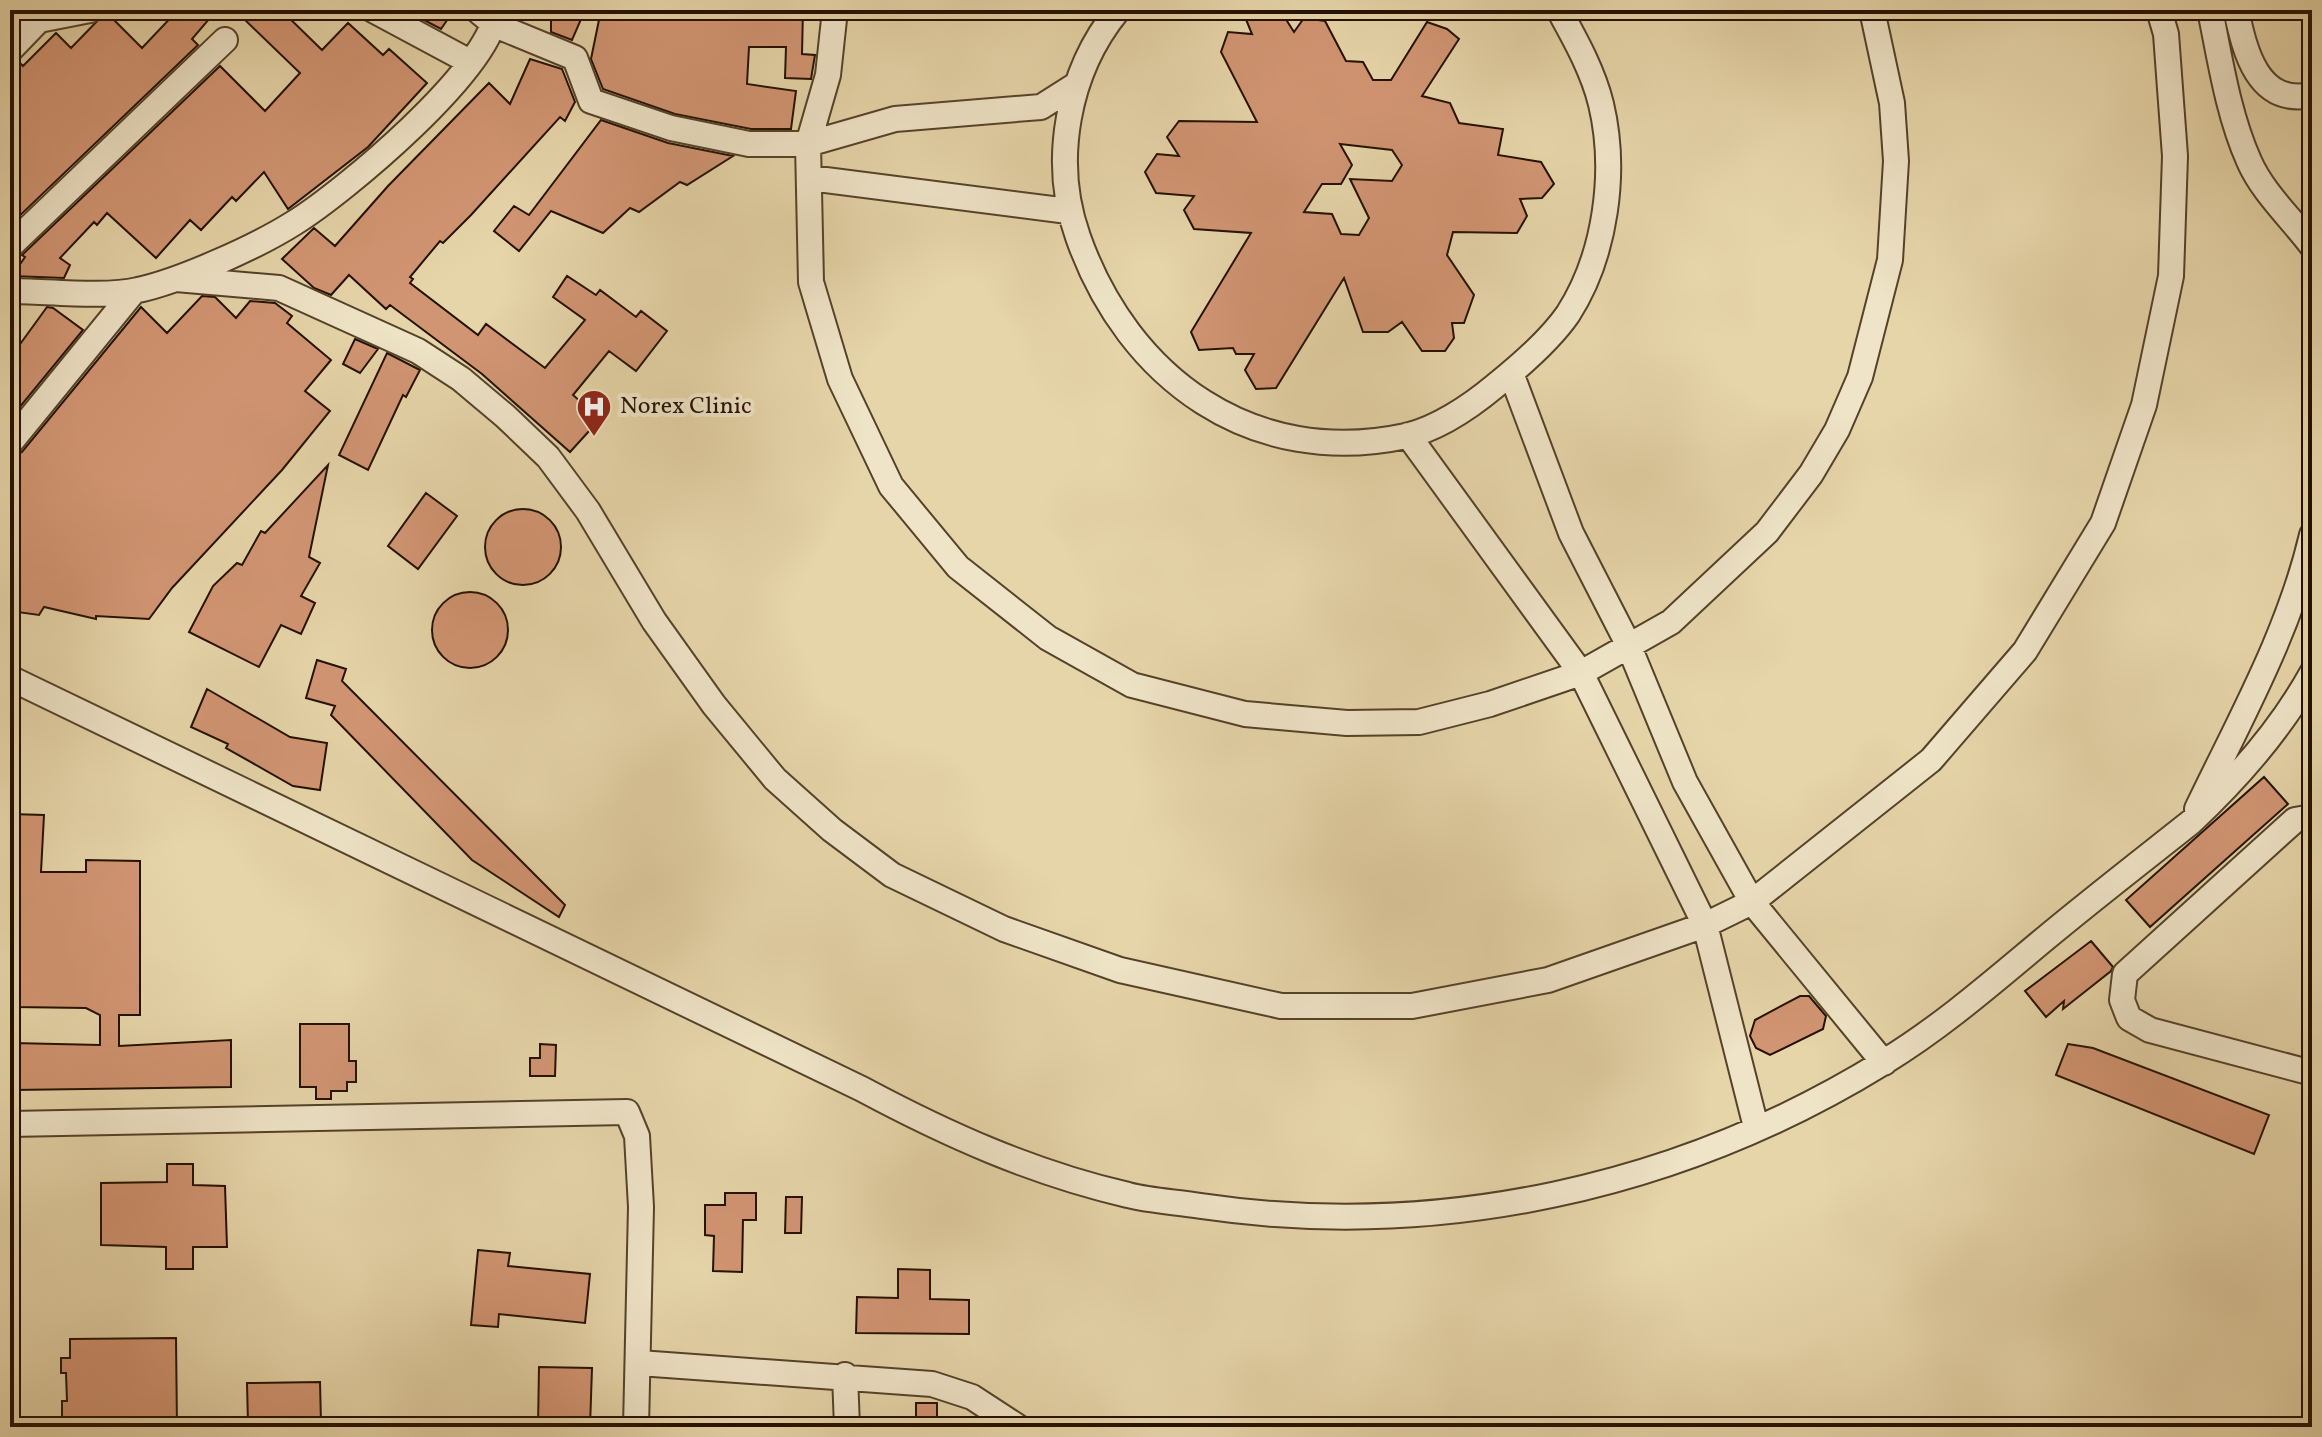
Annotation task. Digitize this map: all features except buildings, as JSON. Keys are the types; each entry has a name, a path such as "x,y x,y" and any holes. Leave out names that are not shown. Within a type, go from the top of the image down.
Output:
{"street":[{"path":"10,17 39,20 90,10"},
{"path":"373,10 470,62"},
{"path":"835,10 828,75 808,144 811,282 840,379 891,486 958,567 1048,638 1132,685 1245,714 1347,723 1419,722 1490,704 1581,673 1671,622 1767,532 1811,474 1837,430 1860,377 1877,322 1895,215 1896,161 1892,103 1872,10"},
{"path":"1118,10 1074,86 1067,125 1068,211 1086,262 1109,308 1139,351 1206,406 1278,436 1335,443 1408,435 1471,406 1511,373 1567,315 1588,272 1604,220 1607,163 1601,103 1580,48 1559,10"},
{"path":"176,279 279,288 418,351 461,379 548,457 588,511 654,621 714,705 775,779 832,830 892,875 1004,929 1120,970 1281,1006 1412,1006 1548,980 1705,925 1752,902 1931,760 2025,651 2103,523 2144,405 2171,276 2175,156 2166,34 2159,10"},
{"path":"2210,10 2226,86 2249,161 2275,201 2312,246"},
{"path":"2236,10 2247,58 2256,74 2271,88 2286,95 2312,95"},
{"path":"10,291 134,291 176,279 293,224 369,165 441,98 470,62 490,15 575,58 591,101 671,128 749,144 808,144 895,119 1041,107 1074,86"},
{"path":"10,50 39,20"},
{"path":"10,246 225,40"},
{"path":"810,178 1068,211"},
{"path":"10,443 134,291"},
{"path":"1511,373 1571,533 1628,644 1685,782 1752,902 1884,1063"},
{"path":"1408,435 1581,673 1705,925 1756,1127"},
{"path":"2191,822 2284,631 2300,589 2312,535"},
{"path":"10,678 862,1089 949,1136 1129,1196 1252,1213 1416,1215 1498,1207 1643,1171 1799,1110 1884,1063 1933,1031 2191,822 2225,790 2264,745 2312,673"},
{"path":"2312,817 2295,820 2125,974 2122,1000 2129,1018 2150,1030 2312,1073"},
{"path":"10,1124 627,1112 637,1136 641,1207 636,1427"},
{"path":"639,1363 845,1375 932,1384 972,1397 1018,1427"},
{"path":"845,1375 847,1427"}],"place":[{"name":"Norex Clinic","path":"594,438"}]}
